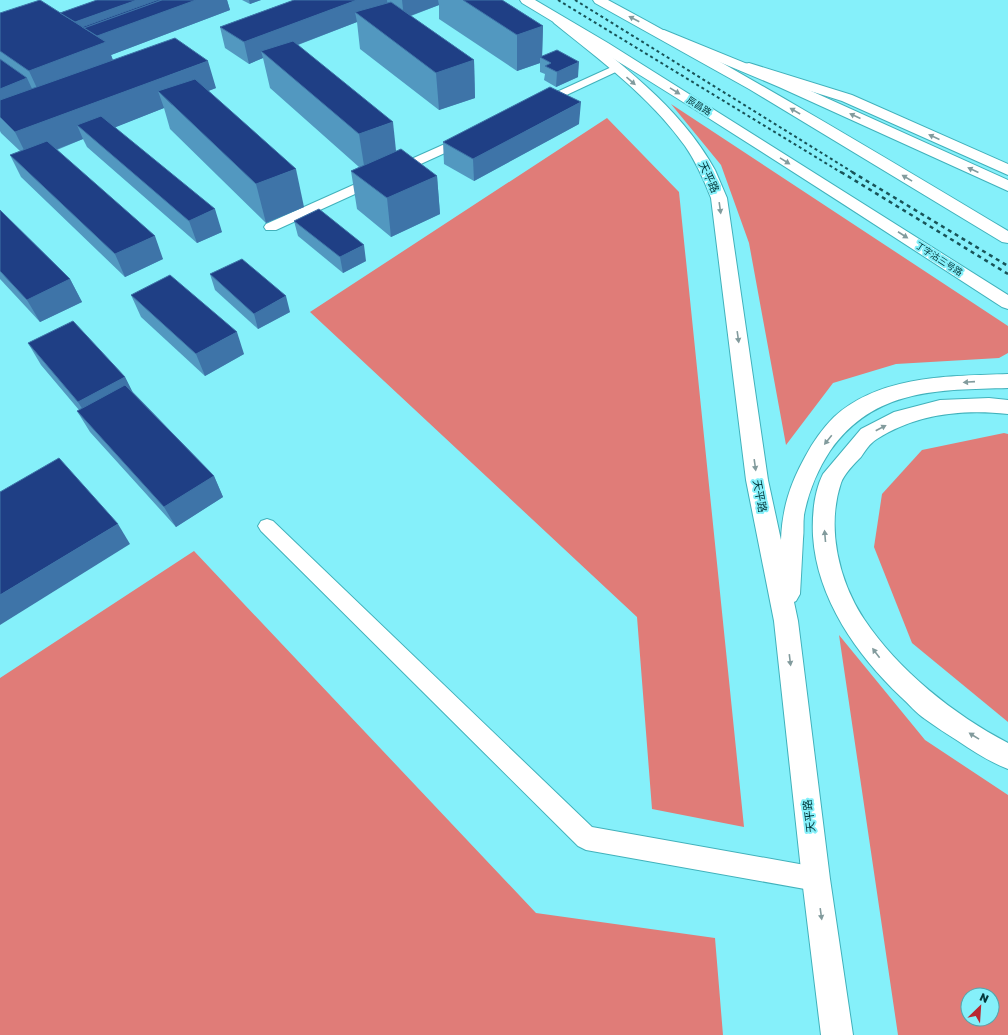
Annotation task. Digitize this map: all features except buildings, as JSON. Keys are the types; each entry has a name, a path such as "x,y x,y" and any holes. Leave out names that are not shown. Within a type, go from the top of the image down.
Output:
{"street":[{"name":"辰昌路","path":"526,0 591,38 870,214"},
{"path":"599,0 657,31 1008,238"},
{"name":"天平路","path":"558,20 616,68 657,105 676,126 702,160 713,179 719,198 757,480 786,621 816,879 837,1035"},
{"path":"657,31 791,87 1008,186"},
{"path":"720,58 847,98 1008,170"},
{"path":"940,198 1008,233"},
{"name":"丁字沽三号路","path":"870,214 1008,303"},
{"path":"786,621 794,513 810,467 825,443 845,420 867,404 926,386 1008,381"},
{"path":"1008,407 989,405 940,407 901,417 868,434 831,480 823,516 825,546 830,571 841,598 856,627 888,668 932,710 997,751 1008,756"}],"lane":[{"path":"530,108 616,68"},
{"path":"271,227 479,132"},
{"path":"267,526 586,838 816,879"}],"shaded area":[{"path":"671,104 1008,326 1008,353 999,358 896,364 833,383 786,445 749,243 721,165"},
{"path":"607,118 679,192 744,827 652,809 637,617 310,312"},
{"path":"1004,433 1008,434 1008,722 912,643 874,547 882,494 922,450"},
{"path":"194,551 536,913 715,938 723,1035 0,1035 0,678"},
{"path":"839,635 925,740 1008,795 1008,1035 898,1035"}],"railway":[{"path":"558,0 842,173"},
{"path":"575,0 854,173"},
{"path":"841,172 1008,274"},
{"path":"852,172 1008,266"}]}
